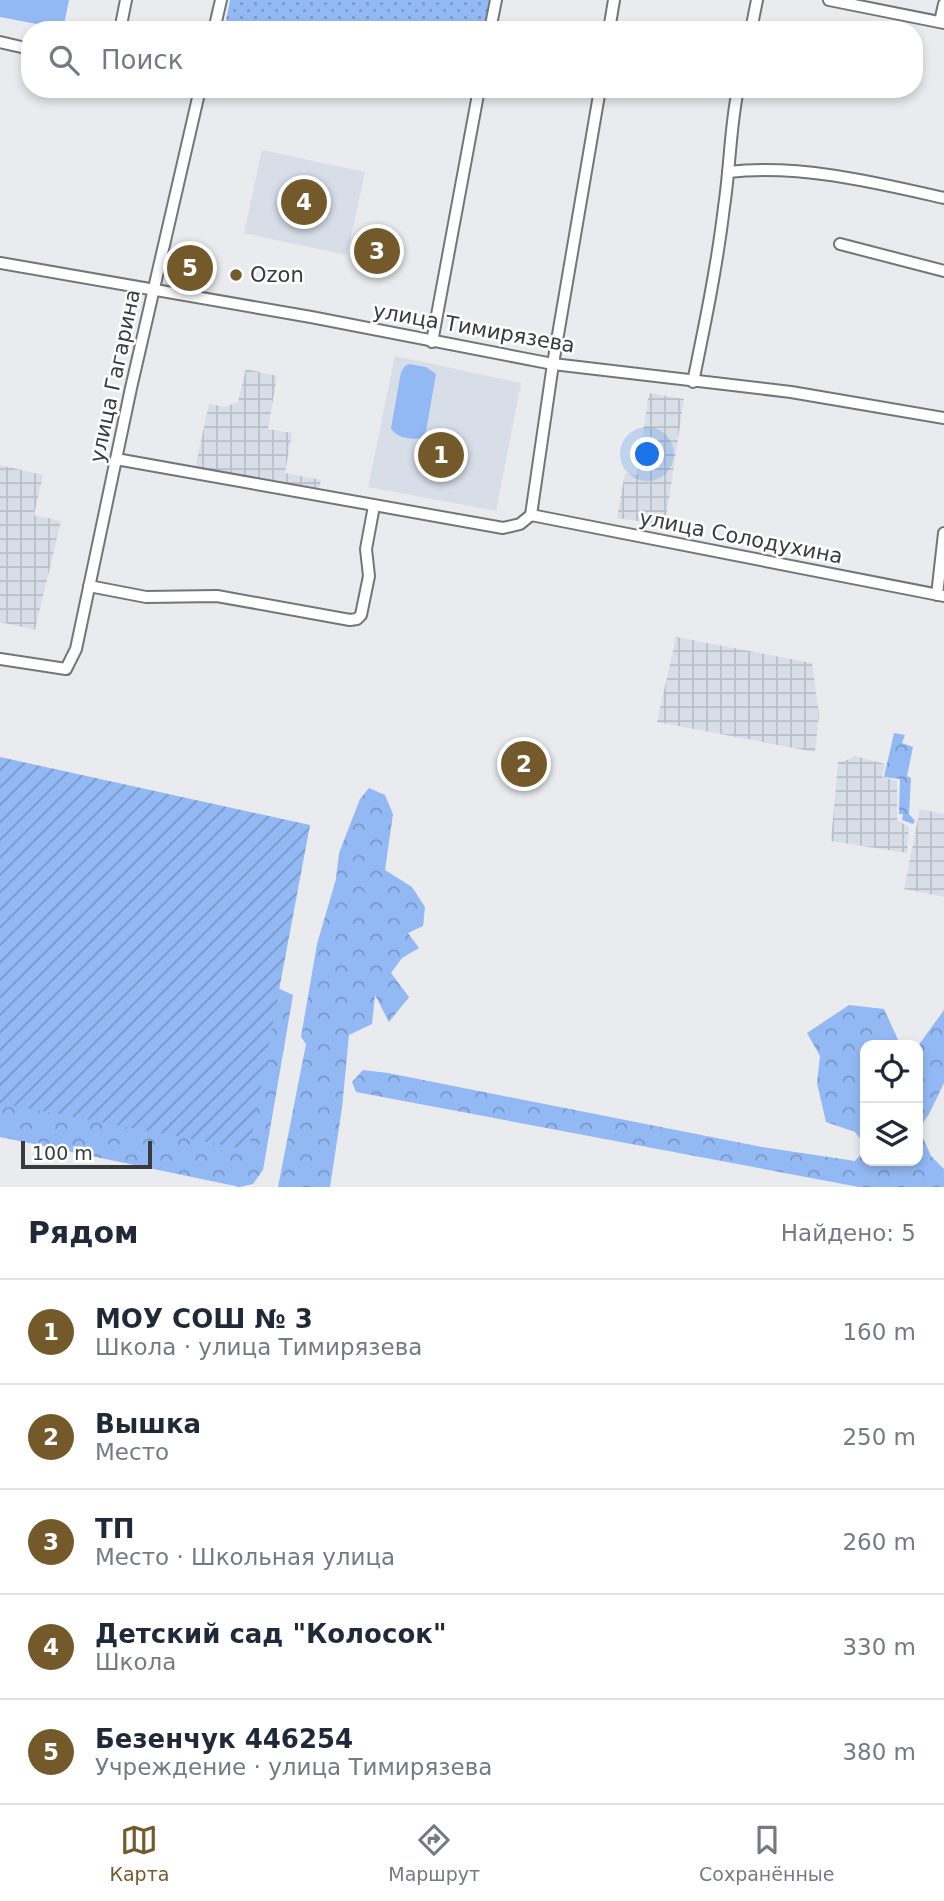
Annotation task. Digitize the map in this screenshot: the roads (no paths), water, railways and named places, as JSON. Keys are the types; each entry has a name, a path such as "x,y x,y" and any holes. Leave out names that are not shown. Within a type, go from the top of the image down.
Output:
{"street":[{"path":"122,21 126,0"},
{"path":"216,21 221,0"},
{"path":"492,21 496,0"},
{"path":"610,21 614,0"},
{"path":"753,21 757,0"},
{"path":"829,0 942,23 944,4"},
{"path":"0,42 21,47"},
{"name":"улица Гагарина","path":"0,659 66,669 76,649 153,290 198,98"},
{"path":"432,342 476,98"},
{"path":"116,459 503,528 520,524 531,515 553,364 598,98"},
{"path":"693,382 711,294 736,98"},
{"path":"728,172 750,169 806,172 883,184 944,198"},
{"path":"840,244 944,271"},
{"name":"улица Тимирязева","path":"0,263 311,317 553,364 791,392 944,418"},
{"path":"89,586 145,597 217,596 350,620 357,619 361,615 369,576 366,549 374,506"},
{"name":"улица Солодухина","path":"531,515 941,596"},
{"path":"941,596 944,533"}],"place":[{"name":"Детский сад \"Колосок\"","path":"304,202"},
{"name":"ТП","path":"377,251"},
{"name":"Безенчук 446254","path":"190,268"},
{"name":"Ozon","path":"236,275"},
{"name":"МОУ СОШ № 3","path":"441,455"},
{"name":"Вышка","path":"524,764"}]}
